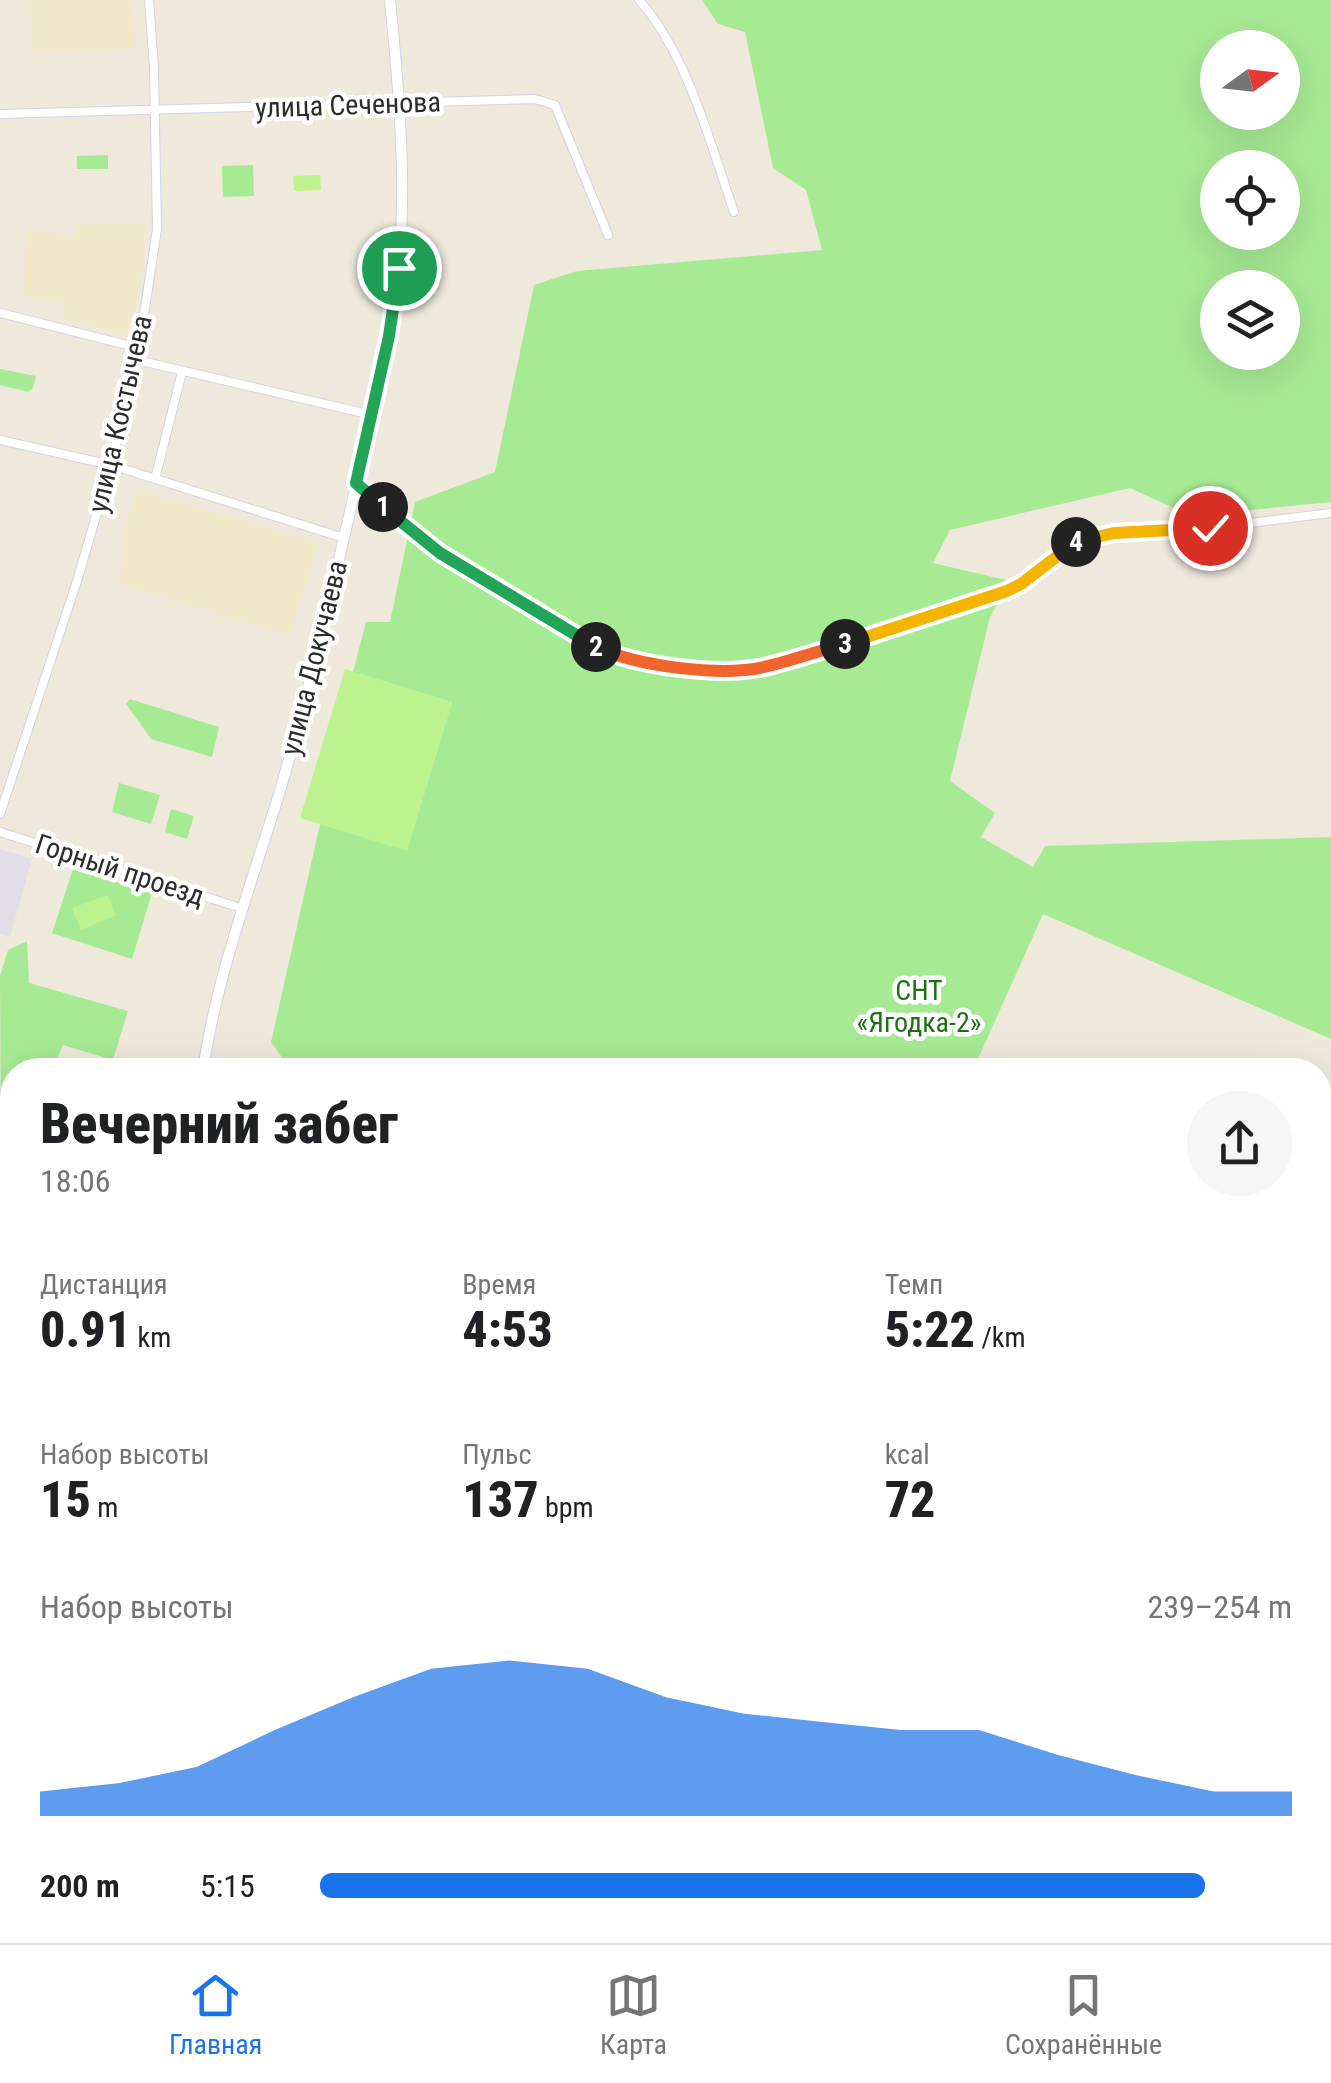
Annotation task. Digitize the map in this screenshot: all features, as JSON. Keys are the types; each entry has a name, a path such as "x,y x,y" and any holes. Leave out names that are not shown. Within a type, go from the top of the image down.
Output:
{"main road":[{"name":"улица Докучаева","path":"205,1058 241,908 306,700 391,323 400,257 398,104 390,0"}],"street":[{"name":"улица Костычева","path":"0,814 72,596 137,360 157,239 156,111 148,0"},
{"path":"639,0 654,18 694,98 734,212"},
{"name":"улица Сеченова","path":"0,114 536,99 555,105 608,235"},
{"path":"0,313 139,348"},
{"path":"137,360 372,415"},
{"path":"156,479 182,372"},
{"path":"0,440 111,465 344,538"},
{"path":"356,483 440,553 592,644 630,659 694,670 759,668 1007,591 1071,544 1090,536 1210,528 1331,513"},
{"name":"Горный проезд","path":"0,832 241,908"}],"shaded area":[{"path":"29,0 131,0 135,48 33,53"},
{"path":"145,223 144,257 131,334 63,318 65,303 24,295 27,229 76,238 77,225"},
{"path":"136,490 319,543 289,635 119,583 125,554 122,539"},
{"path":"0,849 32,859 10,937 0,934"}],"green space":[{"name":"СНТ «Ягодка-2»","path":"702,0 1331,0 1331,502 1191,516 1130,488 950,530 933,563 1010,581 990,617 950,781 995,813 981,837 1033,867 1045,846 1331,837 1331,1039 1043,914 978,1058 282,1058 271,1042 320,824 407,850 452,702 353,672 366,622 390,622 415,502 495,472 534,285 577,271 822,250 806,190 773,168 745,32 718,24"},
{"path":"108,155 108,169 77,169 77,156"},
{"path":"253,165 254,196 223,197 222,166"},
{"path":"320,175 321,190 294,191 293,176"},
{"path":"0,369 36,376 33,388 28,392 0,385"},
{"path":"345,669 452,702 407,851 300,818"},
{"path":"130,699 219,727 212,757 151,739 126,704"},
{"path":"119,783 160,795 151,824 112,812"},
{"path":"171,809 194,816 187,839 165,832"},
{"path":"73,869 152,893 132,959 52,933"},
{"path":"108,895 116,915 81,930 72,908"},
{"path":"27,941 29,983 128,1011 114,1058 63,1045 57,1058 1,1058 0,976 8,950"}],"route":[{"path":"399,268 389,336 356,483 440,553 610,653 694,670 759,668 1007,591 1071,544 1090,536 1210,528"}]}
